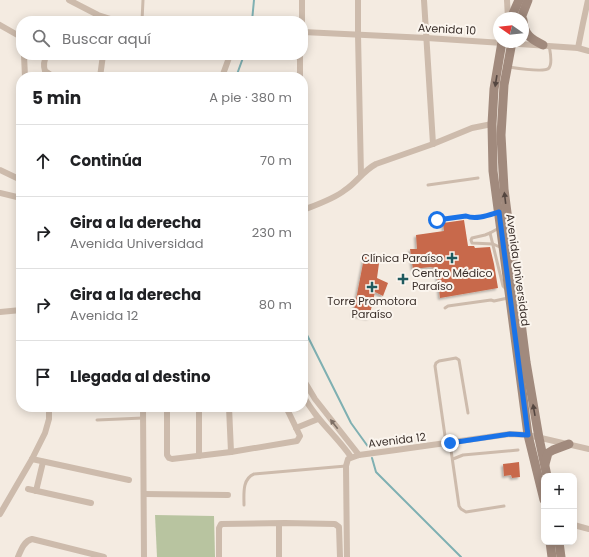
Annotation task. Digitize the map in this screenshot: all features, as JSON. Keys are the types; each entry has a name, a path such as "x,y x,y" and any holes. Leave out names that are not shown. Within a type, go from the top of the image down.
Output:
{"street":[{"path":"70,0 94,16"},
{"path":"302,0 302,16"},
{"path":"358,0 361,175"},
{"path":"424,0 433,144"},
{"path":"508,0 509,12"},
{"path":"513,12 519,0"},
{"path":"524,12 528,0"},
{"path":"578,48 588,0"},
{"path":"0,25 16,34"},
{"name":"Avenida 10","path":"308,32 493,41"},
{"path":"529,37 546,45"},
{"name":"Avenida 10","path":"529,44 578,48 589,51"},
{"name":"Avenida Universidad","path":"505,48 494,88 492,124 493,171 528,435 541,488"},
{"name":"Avenida Universidad","path":"507,48 507,67 504,85 501,135 504,189 526,362 546,473"},
{"path":"24,60 25,72"},
{"path":"45,60 45,71 46,72"},
{"path":"101,72 102,60"},
{"path":"224,72 228,60"},
{"path":"300,60 300,72"},
{"path":"308,208 348,189 361,175 376,164 433,144 472,128 492,124"},
{"path":"0,170 16,178"},
{"path":"0,193 16,197"},
{"path":"0,312 16,310"},
{"path":"308,387 315,399 358,454"},
{"path":"308,404 318,419 341,443 351,457 348,459 346,466 347,557"},
{"path":"0,514 45,434 48,426 49,412"},
{"path":"143,412 144,557"},
{"path":"167,412 169,458 232,452 297,441 300,436 288,412"},
{"path":"199,412 199,456"},
{"path":"229,412 232,452"},
{"path":"296,428 318,419"},
{"name":"Avenida 12","path":"351,457 358,454 510,434 528,435 589,448"},
{"path":"545,464 548,453 569,444"},
{"path":"32,459 129,480"},
{"path":"36,491 43,462"},
{"path":"28,489 91,503"},
{"path":"144,494 228,495"},
{"path":"219,557 218,528 221,524 335,524 339,527 340,533 340,557"},
{"path":"279,524 279,557"},
{"path":"577,526 589,529"},
{"path":"18,557 25,543 32,539 104,557"},
{"path":"550,545 552,557"},
{"path":"559,545 561,557"}],"lane":[{"path":"142,16 143,0"},
{"path":"507,67 530,70 546,70 551,64 546,45"},
{"path":"428,185 478,178"},
{"path":"434,220 466,216 476,218 499,212"},
{"path":"500,227 485,235 472,238 471,240 472,243 475,244 492,244 503,248"},
{"path":"445,308 448,306 491,300 494,301 510,295 503,286 490,233"},
{"path":"468,413 458,360 456,358 439,361 435,366 459,506 466,512 504,506"},
{"path":"97,420 144,418"},
{"path":"452,459 463,455 518,450"},
{"path":"244,505 245,485 247,479 254,474 346,466"}],"green space":[{"path":"155,515 214,516 215,557 157,557"}],"building":[{"name":"Clínica Paraíso","path":"464,220 468,246 474,246 475,248 490,247 498,288 440,298 436,268 430,267 413,269 410,249 417,249 416,235 444,231 443,223"},
{"name":"Torre Promotora Paraíso","path":"365,253 380,256 377,278 388,283 383,296 375,292 369,318 353,315"},
{"path":"519,462 520,477 512,478 511,475 504,476 503,464"}],"waterway":[{"path":"252,16 254,0"},
{"path":"238,72 242,60"},
{"path":"308,337 351,423 369,448"},
{"path":"372,458 376,472 461,557"}],"place":[{"name":"Clínica Paraíso","path":"452,258"},
{"name":"Centro Médico Paraíso","path":"403,279"},
{"name":"Torre Promotora Paraíso","path":"372,287"}],"route":[{"path":"437,220 466,216 476,218 499,212 528,435 510,434 450,443"}]}
